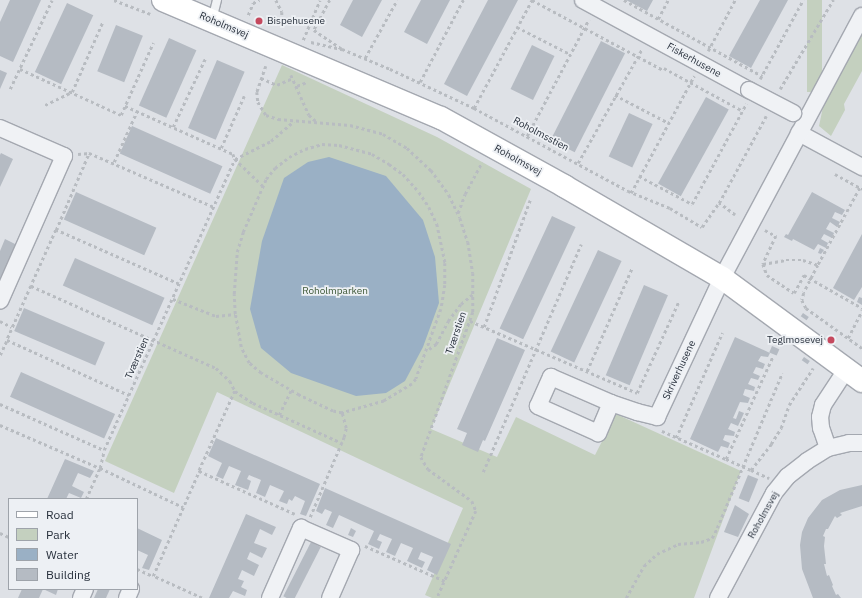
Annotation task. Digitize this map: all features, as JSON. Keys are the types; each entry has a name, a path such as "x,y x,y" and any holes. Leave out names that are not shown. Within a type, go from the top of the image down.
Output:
{"street":[{"name":"Roholmsvej","path":"163,0 215,10 441,118 564,186 722,278 854,375 823,405 820,422 828,448"},
{"name":"Fiskerhusene","path":"589,3 752,92 799,122 862,167"},
{"path":"722,278 799,122 862,16"},
{"path":"0,128 64,156 0,301"},
{"name":"Skriverhusene","path":"612,403 637,412 658,417 722,278"},
{"name":"Roholmsvej","path":"718,598 774,493 788,476 806,461 828,448 849,443 862,443"},
{"path":"270,598 301,528 307,525 351,550 330,598"}],"path":[{"path":"10,89 52,0"},
{"path":"248,14 253,3 259,0"},
{"path":"276,0 282,12 282,27"},
{"path":"320,0 303,40 342,49"},
{"path":"330,0 314,30 342,49"},
{"path":"365,58 397,0"},
{"path":"420,82 464,0"},
{"path":"474,108 532,0 743,112"},
{"path":"624,0 762,76"},
{"path":"658,19 668,0"},
{"path":"631,193 735,0"},
{"path":"639,176 692,204 803,0"},
{"path":"527,136 584,28 589,3"},
{"path":"45,105 72,92 103,21"},
{"path":"517,27 570,54"},
{"path":"20,69 121,115 153,43"},
{"name":"Roholmsstien","path":"342,49 420,82 474,108 631,193 670,208 702,227 719,203"},
{"path":"173,127 206,57"},
{"path":"578,163 637,57"},
{"name":"Tværstien","path":"266,66 257,92 258,102 266,115 278,119 350,125 384,134 407,148 431,170 449,195 458,213 468,242 473,273 473,312 421,452 421,457 428,469 472,501 476,511 437,598"},
{"path":"261,78 277,85 293,78"},
{"path":"297,86 309,115 316,122"},
{"path":"616,95 669,123"},
{"path":"221,148 244,96"},
{"path":"125,106 233,154 235,159 263,186"},
{"path":"114,162 137,111"},
{"path":"235,159 270,141 295,121"},
{"path":"322,144 339,145 372,154 403,174 419,192 432,213 439,231 445,263 445,285 441,309 428,349 416,379 412,384 384,401 342,413 333,411 261,373 249,363 241,347 235,314 234,294 238,252 244,232 263,186 275,168 289,157 305,149 322,144"},
{"path":"458,213 473,178 491,146"},
{"path":"0,355 89,153 114,162 214,207"},
{"name":"Tværstien","path":"86,498 100,468 104,450 235,159"},
{"path":"835,174 861,189 811,278 802,300 806,308 862,348"},
{"path":"484,327 530,200"},
{"path":"763,229 776,236 763,264 767,275 794,293 804,275 862,309 848,338"},
{"path":"56,230 179,284"},
{"path":"482,472 581,244"},
{"path":"763,264 786,260 803,260 818,265"},
{"path":"587,371 632,268"},
{"path":"31,286 216,368 230,381 235,391 252,403 342,443"},
{"path":"428,349 436,344 448,322 461,304 473,294"},
{"path":"173,299 216,316 235,314"},
{"path":"470,321 637,393 679,301"},
{"path":"0,322 12,327"},
{"path":"676,438 722,333"},
{"path":"6,340 129,395"},
{"path":"637,412 642,421 676,438 751,470 781,428 789,404 823,353"},
{"path":"726,459 773,356"},
{"path":"626,598 644,566 657,554 678,544 701,542 712,538 782,373"},
{"path":"280,415 291,390"},
{"path":"153,576 235,391"},
{"path":"0,404 104,450"},
{"path":"199,471 307,525 342,443 346,428 342,413"},
{"path":"0,425 100,468 183,507"},
{"path":"359,543 445,581"},
{"path":"138,569 202,598"}],"green space":[{"path":"807,0 822,0 822,92 807,92"},
{"path":"862,34 862,71 844,104 845,110 831,136 819,126 823,107"},
{"name":"Roholmparken","path":"282,65 437,137 531,189 431,429 497,457 516,417 595,455 616,414 741,471 694,598 432,598 425,595 463,508 217,392 174,493 105,461"}],"water":[{"path":"329,157 386,176 423,220 435,257 439,303 423,347 405,381 386,393 356,396 291,373 261,348 250,309 262,241 284,178 308,162"}],"building":[{"path":"10,0 41,0 13,62 0,56 0,22"},
{"path":"353,0 382,0 362,37 340,25"},
{"path":"421,0 450,0 427,44 404,32"},
{"path":"488,0 518,0 467,96 444,84"},
{"path":"626,0 653,0 647,11"},
{"path":"760,0 788,0 751,68 729,56"},
{"path":"67,3 93,15 61,84 35,72"},
{"path":"116,25 143,36 124,82 97,71"},
{"path":"169,38 196,50 166,118 139,106"},
{"path":"601,41 625,53 575,152 551,140"},
{"path":"532,45 554,56 533,100 511,89"},
{"path":"217,60 245,72 216,140 188,128"},
{"path":"0,70 7,73 0,89"},
{"path":"706,97 729,110 681,196 658,184"},
{"path":"629,113 653,124 632,167 609,157"},
{"path":"132,126 222,166 210,194 120,153"},
{"path":"1,153 13,159 0,187 0,155"},
{"path":"76,192 156,228 144,255 64,219"},
{"path":"812,192 845,210 842,215 835,212 832,218 840,222 837,227 830,222 826,229 834,233 832,238 824,234 821,239 828,243 826,248 818,244 814,250 793,239 792,241 784,237 786,234 788,235"},
{"path":"552,216 576,227 523,339 500,328"},
{"path":"862,234 862,287 854,300 833,288"},
{"path":"5,239 17,245 0,283 0,251"},
{"path":"820,248 824,250 821,254 818,253"},
{"path":"598,250 622,261 574,362 551,352"},
{"path":"75,258 165,298 152,325 63,285"},
{"path":"644,285 668,295 630,385 606,375"},
{"path":"859,297 862,298 862,305 857,302"},
{"path":"24,308 105,342 95,365 14,331"},
{"path":"803,313 809,317 807,320 801,316"},
{"path":"735,337 770,353 768,357 761,356 758,361 765,364 763,369 756,367 753,373 760,376 758,380 751,378 748,384 755,387 754,391 745,389 743,395 750,398 748,403 740,402 733,418 736,419 739,411 744,413 738,426 731,423 728,429 735,432 734,436 725,435 723,440 730,443 728,448 721,446 718,452 690,439"},
{"path":"497,338 525,350 485,441 483,440 478,452 462,445 467,433 457,429"},
{"path":"772,346 779,349 777,356 769,352"},
{"path":"804,357 810,361 808,364 802,360"},
{"path":"21,372 115,414 104,439 10,397"},
{"path":"216,438 320,484 306,516 300,514 305,501 295,496 292,501 289,499 287,504 279,501 284,491 270,485 265,497 256,493 261,480 249,475 247,479 251,481 248,490 235,485 241,471 229,466 223,479 216,476 222,463 208,456"},
{"path":"65,459 94,471 90,478 78,473 72,486 84,492 81,498 69,493 66,498 47,498"},
{"path":"748,475 758,479 749,502 739,498"},
{"path":"862,485 862,506 840,513 842,515 837,518 835,516 823,536 825,537 824,546 826,564 824,564 827,576 829,575 836,595 838,594 841,598 813,598 802,569 800,545 802,532 808,518 822,500 840,490"},
{"path":"325,488 451,544 437,575 427,570 433,557 421,552 418,559 425,562 422,568 407,561 413,548 401,543 395,556 386,552 392,539 380,534 377,540 382,542 379,549 368,544 374,531 339,515 333,528 326,525 332,512 325,509 322,514 316,511"},
{"path":"735,505 749,514 738,537 724,532"},
{"path":"246,514 276,527 272,535 260,529 254,543 267,548 262,558 250,552 247,559 259,565 254,576 242,570 238,579 244,581 241,587 247,590 245,596 233,591 229,598 209,598"},
{"path":"138,528 162,540 149,570 142,568 148,555 138,550"},
{"path":"351,528 356,531 353,537 348,535"},
{"path":"311,542 321,547 295,598 283,596"},
{"path":"22,590 43,590 39,598 18,598"},
{"path":"45,590 58,590 56,595"},
{"path":"98,590 110,590 106,598 94,598"}],"place":[{"name":"Bispehusene","path":"259,21"},
{"name":"Teglmosevej","path":"831,340"}]}
